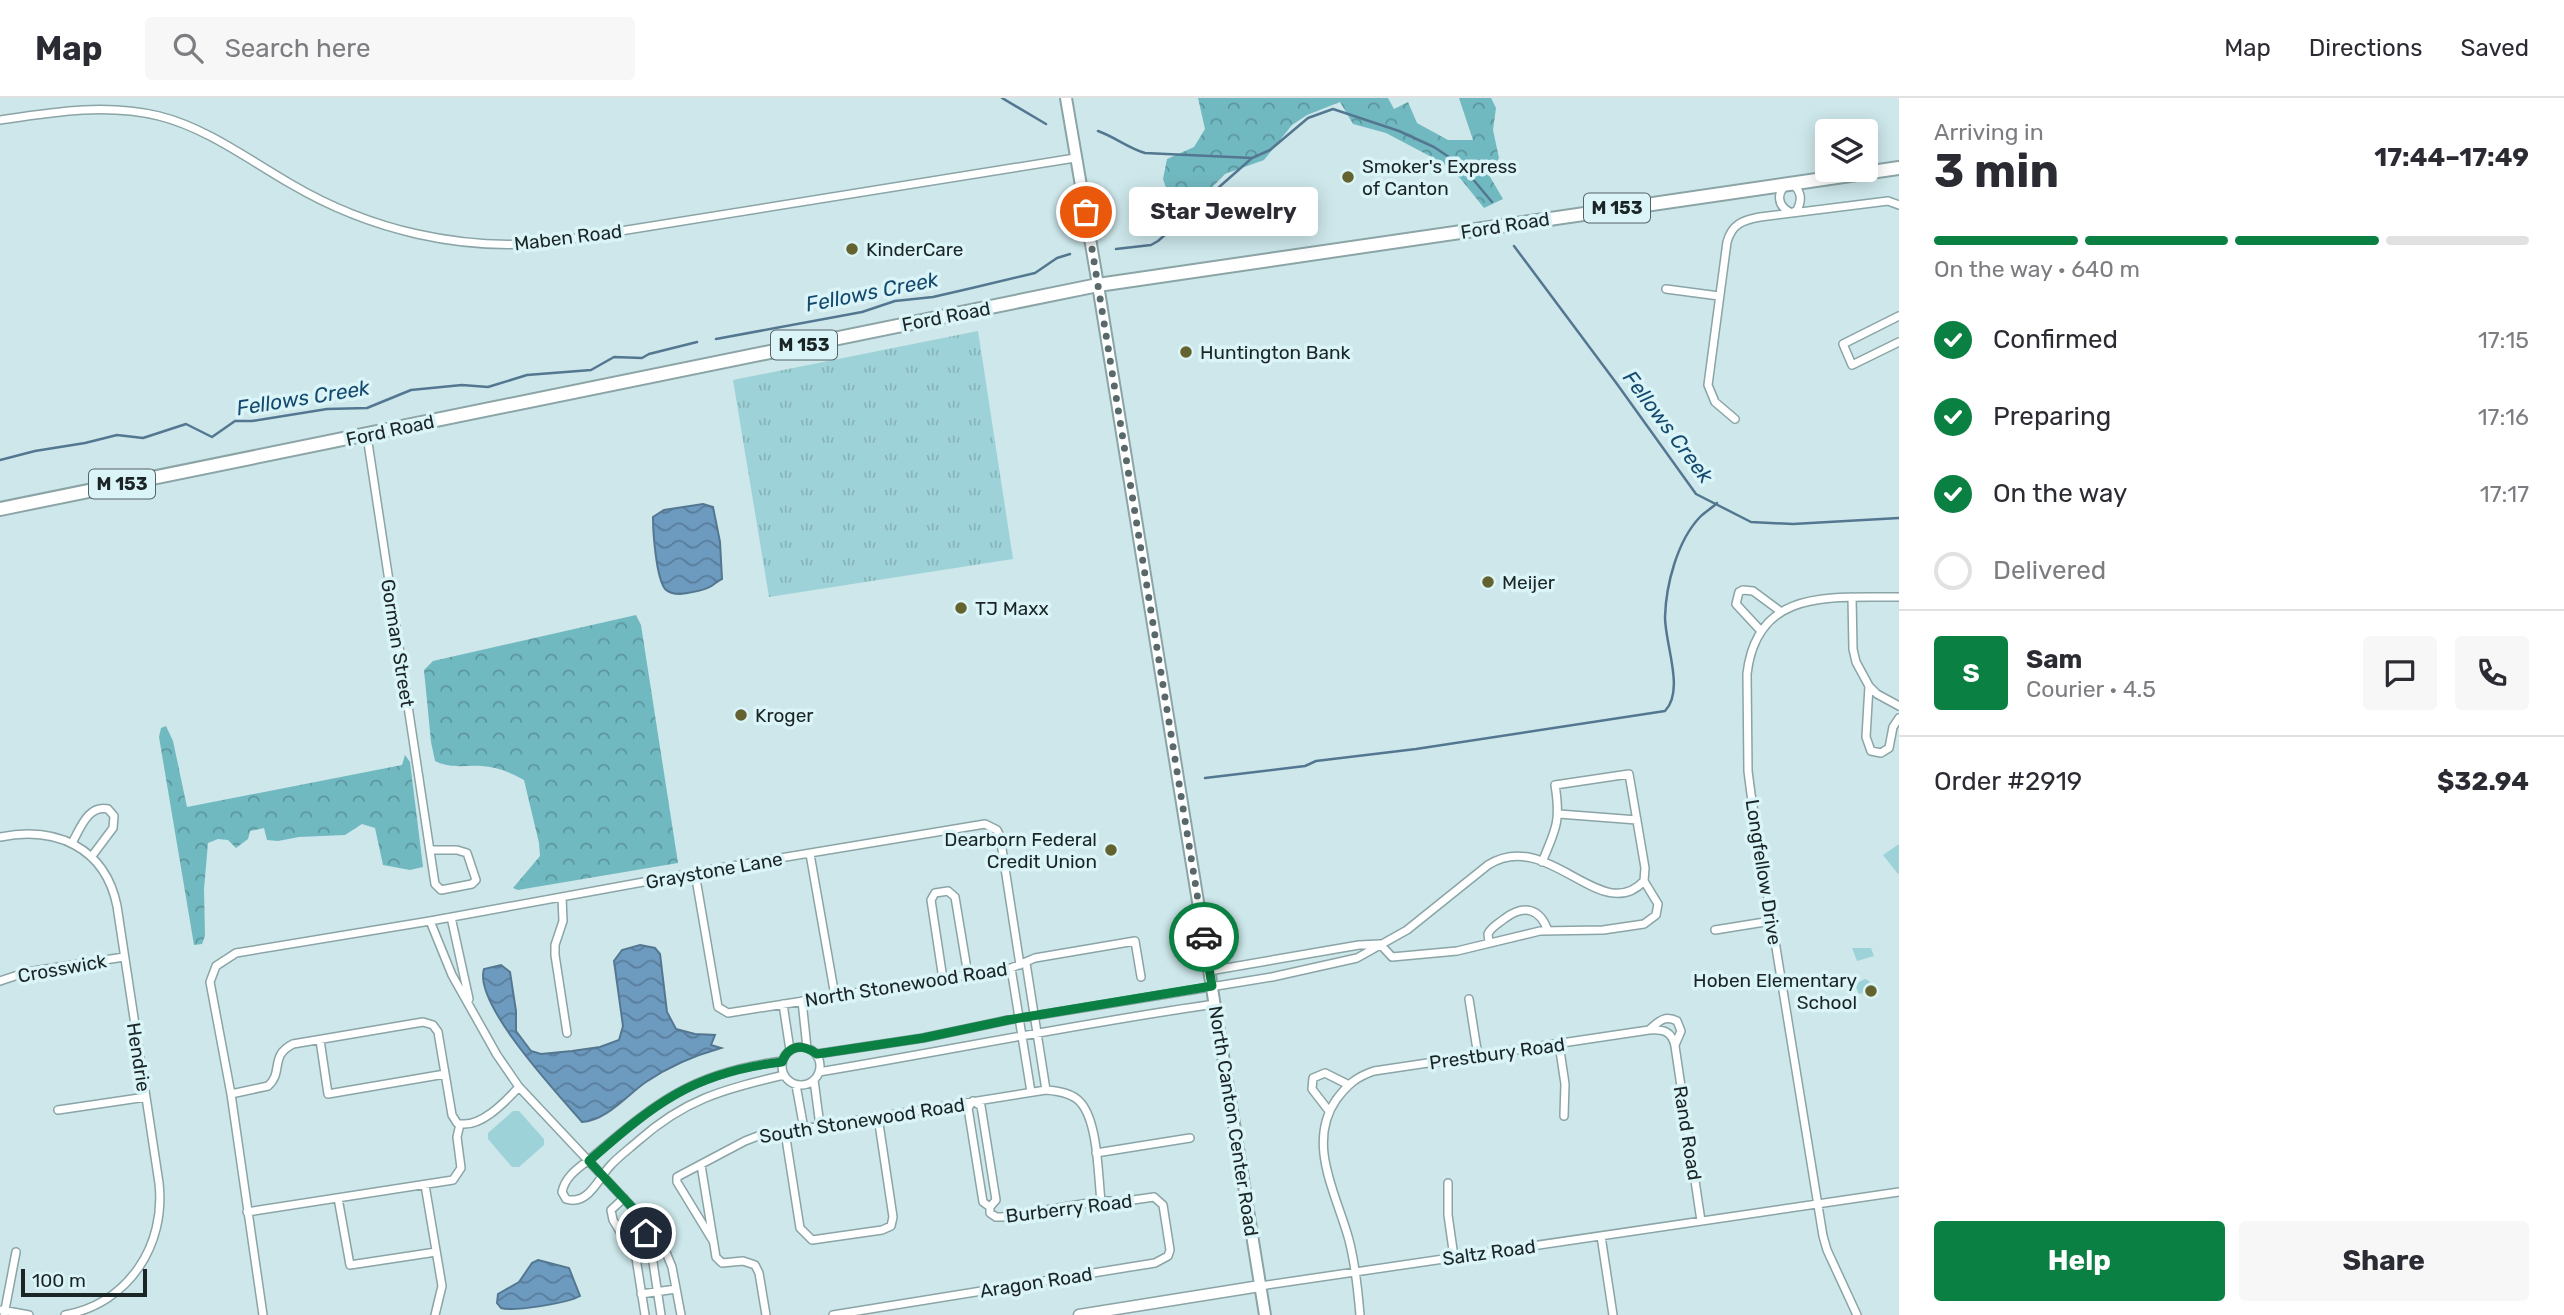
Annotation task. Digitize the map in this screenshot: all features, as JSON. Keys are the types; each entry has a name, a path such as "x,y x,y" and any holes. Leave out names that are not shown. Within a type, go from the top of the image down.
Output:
{"main road":[{"name":"North Canton Center Road","path":"1066,98 1265,1315"},
{"name":"Ford Road","path":"0,509 1098,285 1899,168"}],"street":[{"name":"Maben Road","path":"0,120 95,109 130,110 162,117 201,131 308,194 363,219 422,235 507,245 552,242 1075,158"},
{"path":"1788,183 1797,188 1801,198 1797,210 1792,213 1784,210 1780,202 1781,191 1788,183"},
{"path":"1735,419 1715,402 1708,385 1727,242 1735,226 1744,220 1792,213 1888,201 1899,205"},
{"path":"1666,289 1719,296"},
{"path":"1899,316 1843,344 1852,365 1899,342"},
{"name":"Gorman Street","path":"367,436 435,884 441,890 472,884 477,880 467,853 457,850 430,850"},
{"path":"1780,611 1754,590 1739,592 1736,604 1761,631 1780,611 1813,599 1899,597"},
{"path":"1852,597 1853,649 1856,662 1869,686 1877,694 1899,706"},
{"name":"Longfellow Drive","path":"1761,631 1753,646 1747,674 1748,771 1817,1204 1827,1251 1857,1315"},
{"path":"1869,686 1866,737 1871,751 1881,753 1889,748 1893,727 1899,718"},
{"path":"1209,971 1359,944 1380,944 1392,957 1457,951 1548,931 1603,930 1650,922 1656,915 1658,904 1644,881 1645,868 1629,774 1555,785 1559,814 1555,833 1542,862"},
{"path":"72,843 90,812 99,807 108,809 114,816 113,828 92,856"},
{"path":"1559,814 1637,820"},
{"name":"Graystone Lane","path":"263,1315 231,1094 210,982 215,966 236,953 985,824 998,830 1023,964"},
{"name":"Hendrie","path":"0,837 38,833 72,843 92,856 113,888 160,1193 156,1235 142,1265 117,1292 90,1308 65,1315"},
{"path":"810,854 835,996"},
{"path":"817,1054 923,1038 1125,1000 1254,981 1357,958 1407,930 1500,858 1521,855 1614,895 1629,893 1644,881"},
{"name":"North Stonewood Road","path":"695,873 718,1007 728,1013 1011,968 1034,958 1135,941 1141,977"},
{"path":"943,979 931,900 935,893 948,891 955,897 968,975"},
{"path":"562,897 563,921 555,944 555,955 567,1033"},
{"path":"1489,942 1490,929 1512,912 1529,910 1536,913 1543,919 1548,931"},
{"path":"451,917 470,1007"},
{"path":"1715,930 1772,920"},
{"path":"430,921 452,975 497,1055 519,1087 624,1198 663,1245 671,1267 681,1315"},
{"path":"1324,951 1327,966"},
{"name":"Crosswick","path":"0,981 27,972 124,957"},
{"path":"1023,964 1035,1016 1046,1090 1067,1093 1081,1103 1090,1117 1101,1201"},
{"path":"1251,964 1254,981"},
{"path":"1011,968 1031,1092"},
{"path":"1469,999 1478,1056"},
{"path":"1125,1000 1128,1017"},
{"path":"802,1002 807,1048"},
{"path":"783,1004 790,1050"},
{"path":"820,1072 1215,1004"},
{"name":"Prestbury Road","path":"1649,1030 1661,1019 1670,1018 1677,1021"},
{"name":"Rand Road","path":"1675,1046 1681,1031 1677,1021"},
{"path":"231,1094 268,1086 275,1080 278,1059 284,1049 297,1043 427,1022 438,1032 454,1121 469,1125 479,1121 519,1087"},
{"name":"Prestbury Road","path":"1347,1084 1374,1071 1649,1030 1661,1029 1668,1032"},
{"name":"Rand Road","path":"1668,1032 1673,1037 1675,1046 1701,1221"},
{"path":"320,1040 328,1094 445,1074"},
{"path":"1559,1044 1565,1084 1564,1116"},
{"path":"799,1046 807,1048 817,1054 820,1072 814,1080 805,1085 796,1085 784,1075 782,1062 790,1050 799,1046"},
{"path":"782,1062 738,1069 680,1090 630,1125 564,1182 562,1192 566,1199 572,1201 583,1197 594,1189 610,1166 666,1117 717,1091 784,1075"},
{"path":"1328,1111 1312,1089 1313,1078 1325,1073 1347,1084 1328,1111 1324,1128 1325,1155 1332,1190 1350,1242 1360,1315"},
{"path":"814,1080 820,1126"},
{"path":"796,1085 804,1129"},
{"name":"South Stonewood Road","path":"713,1241 677,1182 677,1177 750,1138 1046,1090"},
{"path":"58,1110 146,1097"},
{"path":"973,1101 981,1106 996,1200 990,1210 983,1202 968,1108 973,1101"},
{"path":"785,1132 800,1228 812,1240 882,1230 891,1226 893,1217 878,1117"},
{"path":"247,1212 449,1181 459,1174 461,1163 457,1137 460,1124"},
{"path":"1096,1153 1190,1138"},
{"path":"701,1165 718,1261 743,1261 755,1265 759,1273 766,1315"},
{"path":"1448,1183 1448,1215 1454,1257"},
{"path":"425,1185 442,1286 435,1315"},
{"name":"Saltz Road","path":"1079,1315 1899,1192"},
{"path":"338,1198 350,1265 436,1252"},
{"path":"624,1198 611,1210 613,1220 636,1258 645,1315"},
{"name":"Burberry Road","path":"990,1210 996,1217 1002,1217 1101,1201 1148,1198"},
{"name":"Aragon Road","path":"833,1315 1162,1261 1170,1250 1163,1205 1159,1199 1148,1198"},
{"path":"641,1217 651,1249 661,1315"},
{"path":"1601,1236 1613,1315"},
{"path":"16,1252 3,1312 29,1315"},
{"path":"641,1294 676,1289"}],"green space":[{"path":"1198,98 1388,98 1394,109 1408,102 1417,123 1448,140 1473,140 1459,98 1491,98 1496,108 1493,130 1499,158 1489,175 1503,199 1484,208 1460,178 1441,162 1386,133 1353,124 1340,102 1307,115 1292,125 1264,160 1225,174 1201,199 1183,206 1171,202 1163,179 1167,159 1194,147 1205,129"},
{"path":"978,331 1013,559 769,597 733,380"},
{"path":"636,615 641,625 678,863 518,890 513,888 540,856 524,780 492,767 452,766 435,761 424,670 433,661"},
{"path":"166,726 173,741 187,807 402,765 405,755 410,762 423,867 410,870 383,865 375,828 362,824 345,835 299,837 278,841 267,840 264,828 250,831 248,839 236,848 228,840 218,839 208,843 204,889 205,936 202,944 194,945 159,737 161,728"},
{"path":"1899,844 1899,873 1898,874 1883,855"},
{"path":"1852,948 1871,948 1874,956 1857,961"},
{"path":"1865,979 1873,990 1859,994 1855,984"},
{"path":"513,1111 519,1111 544,1139 544,1145 519,1167 512,1167 488,1139 488,1133"}],"water":[{"path":"703,504 713,507 720,542 722,579 697,591 680,594 670,592 665,589 659,575 653,517 664,510"},
{"path":"640,945 655,948 660,954 667,1012 676,1029 715,1035 711,1045 721,1048 663,1071 608,1112 591,1121 582,1122 538,1071 504,1025 491,1004 484,984 484,969 501,965 510,972 516,1031 531,1051 541,1054 600,1047 619,1040 623,1026 614,961 622,950"},
{"path":"538,1260 569,1268 580,1296 540,1306 501,1308 497,1303 498,1294 519,1282 532,1263"}],"waterway":[{"path":"1002,98 1046,124"},
{"name":"Fellows Creek","path":"1116,249 1151,245 1158,241 1252,158 1270,150 1308,118 1333,109 1399,131 1434,147 1461,165 1492,202"},
{"path":"1098,131 1145,153 1252,158"},
{"name":"Fellows Creek","path":"1514,246 1696,494 1751,522 1793,524 1899,518"},
{"name":"Fellows Creek","path":"716,339 862,312 895,301 933,297 1035,273 1057,258 1070,254"},
{"name":"Fellows Creek","path":"0,460 117,435 143,438 186,424 212,437 235,421 252,421 327,409 367,408 411,390 462,385 488,387 527,375 591,370 614,357 642,358 697,342"},
{"path":"1205,778 1305,766 1316,761 1416,749 1665,711 1671,702 1674,679 1665,617 1670,578 1685,538 1700,517 1717,503"}],"way so far":[{"path":"1086,212 1204,937"}],"place":[{"name":"Smoker's Express of Canton","path":"1348,177"},
{"name":"Star Jewelry","path":"1086,212"},
{"name":"KinderCare","path":"852,249"},
{"name":"Huntington Bank","path":"1186,352"},
{"name":"Meijer","path":"1488,582"},
{"name":"TJ Maxx","path":"961,608"},
{"name":"Kroger","path":"741,715"},
{"name":"Dearborn Federal Credit Union","path":"1111,850"},
{"name":"Hoben Elementary School","path":"1871,991"}],"route":[{"path":"646,1233 641,1217 589,1161 658,1103 680,1090 738,1069 782,1062 790,1050 799,1046 817,1054 923,1038 1008,1020 1212,986 1204,937"}]}
